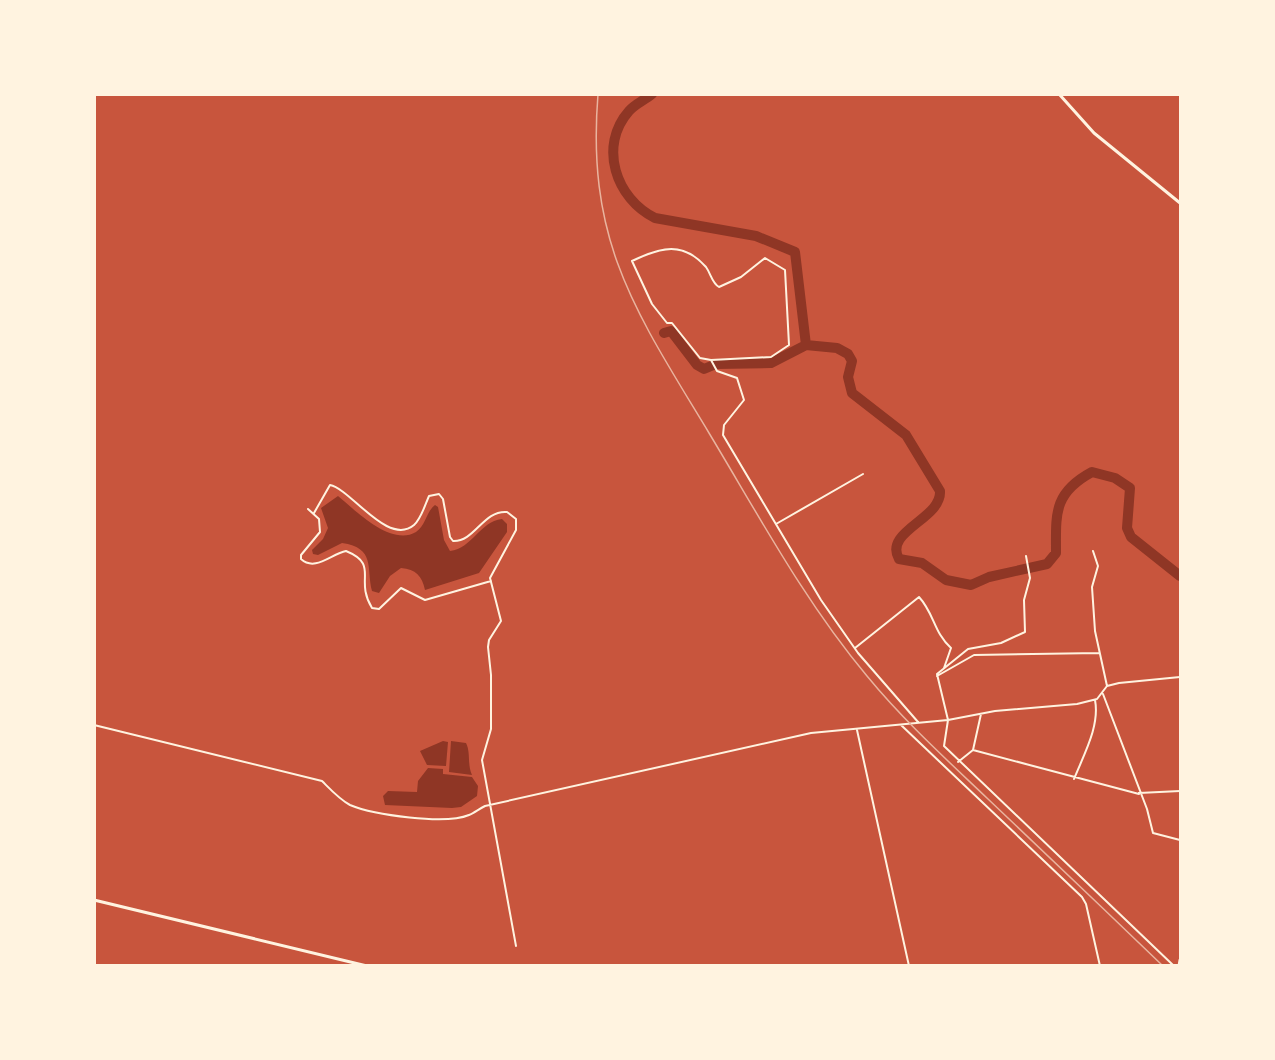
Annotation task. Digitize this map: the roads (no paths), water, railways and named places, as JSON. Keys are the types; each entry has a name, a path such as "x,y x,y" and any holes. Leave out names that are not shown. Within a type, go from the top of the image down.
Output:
{"street":[{"path":"1059,94 1094,133 1180,203"},
{"path":"711,362 771,357 789,345 785,270 765,258 741,277 719,287 697,258 679,248 665,248 632,261 654,306 667,322 672,323 698,355 711,362 714,368 736,378 744,400 724,425 722,432 821,600 891,694 918,722"},
{"path":"776,524 863,474"},
{"path":"314,513 330,485 335,486 367,513 396,530 404,530 416,524 429,496 439,494 446,507 450,537 453,541 460,541 493,514 507,512 516,519 516,530 492,572 491,581 501,621 489,640 488,647 491,675 491,729 482,760 516,946"},
{"path":"308,509 314,513 321,525 320,532 301,555 301,559 310,564 318,563 346,551 362,559 366,564 363,584 372,608 379,609 385,606 401,588 425,600 491,581"},
{"path":"94,725 322,781 345,802 383,816 467,816 492,805 811,733 948,720 1095,700 1103,694 1107,686 1099,653 1092,587 1098,566 1093,551"},
{"path":"937,676 968,649 1001,643 1025,632 1024,600 1030,579 1026,556"},
{"path":"855,648 919,597 932,615 938,633 951,648 944,668"},
{"path":"937,676 974,655 1099,653"},
{"path":"937,676 948,720 944,746 958,762 1174,966"},
{"path":"1107,686 1180,677"},
{"path":"1103,694 1153,833 1180,840"},
{"path":"1074,779 1094,725 1097,710 1095,700"},
{"path":"958,762 973,750 981,714"},
{"path":"901,724 1082,897 1086,904 1100,966"},
{"path":"857,730 909,966"},
{"path":"973,750 1074,779 1139,794 1180,791"},
{"path":"94,900 367,966"},
{"path":"1179,966 1180,960"}],"waterway":[{"path":"652,94 629,111 614,140 613,155 621,185 641,209 655,218 756,236 795,252 806,345 837,348 848,354 852,361 848,377 852,393 906,435 940,491 938,501 932,510 899,540 896,549 899,559 922,563 946,580 971,585 989,577 1047,564 1056,553 1057,516 1063,497 1079,480 1092,472 1115,478 1130,488 1127,528 1131,537 1180,576"},
{"path":"664,333 671,331 697,365 704,369 716,364 771,363 806,345"}],"railway":[{"path":"598,94 596,146 600,193 609,235 622,274 659,350 803,588 844,648 896,709 1163,966"}]}
